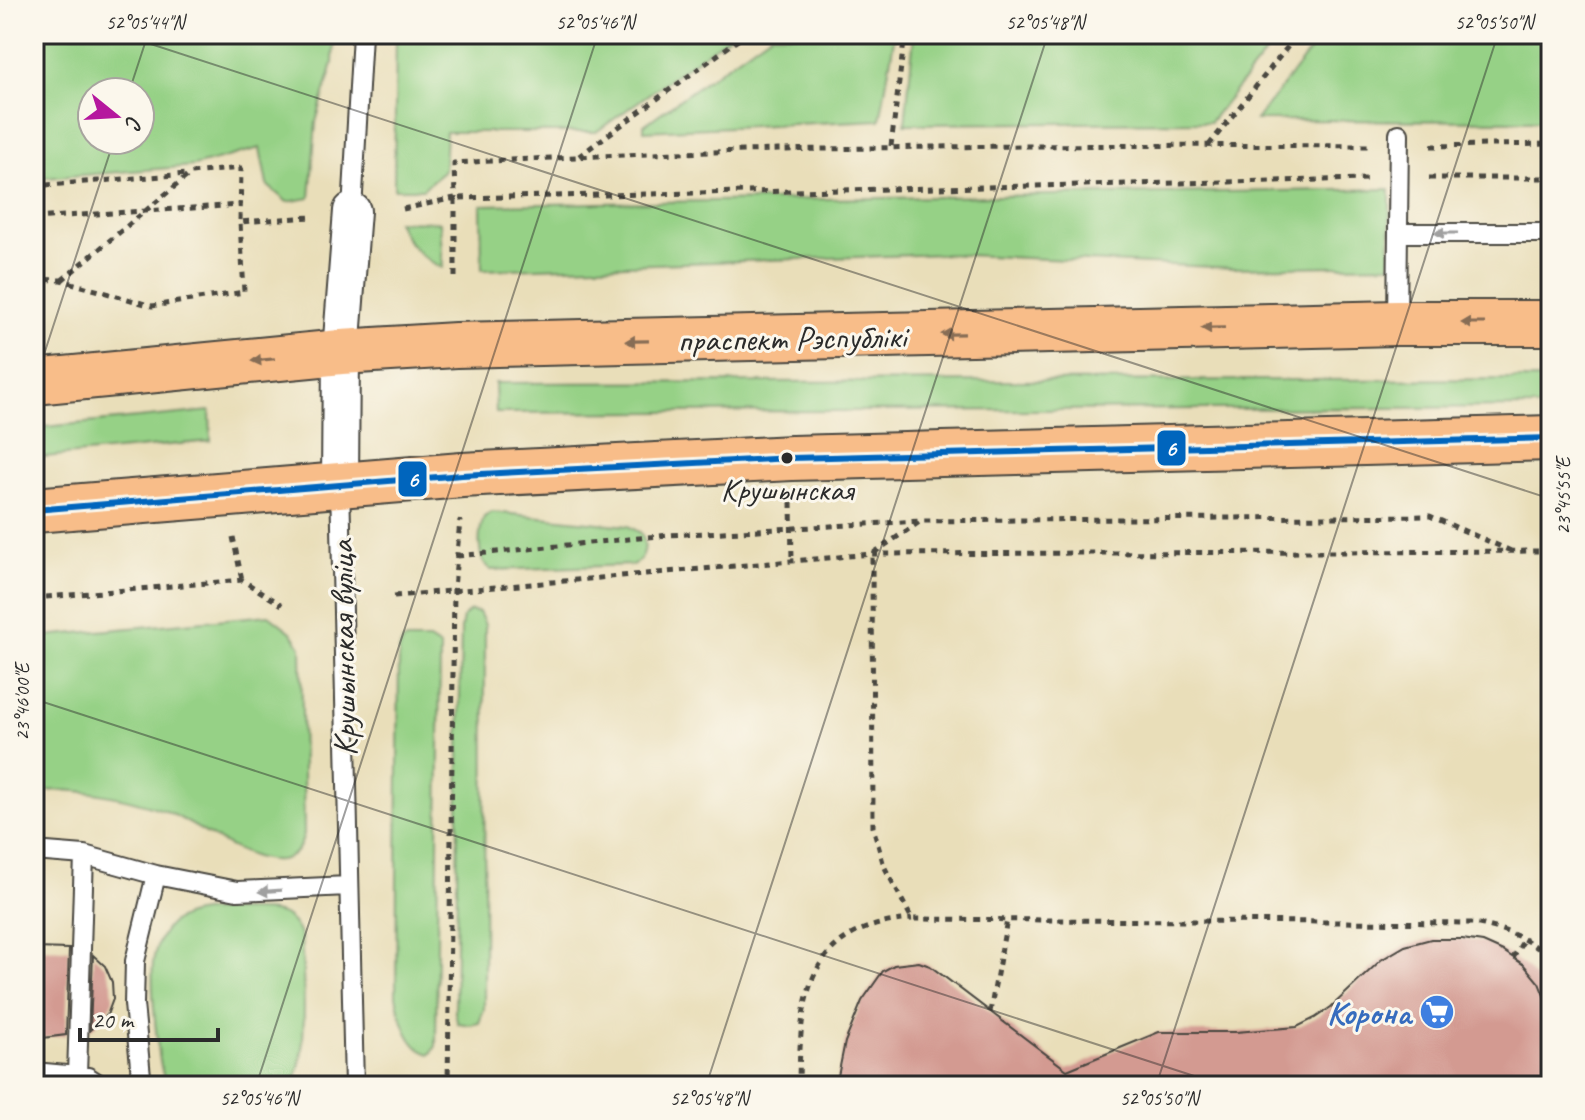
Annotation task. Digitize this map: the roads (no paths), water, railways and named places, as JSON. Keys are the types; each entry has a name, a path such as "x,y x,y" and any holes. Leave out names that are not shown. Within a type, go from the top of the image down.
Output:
{"highway":[{"name":"праспект Рэспублікі","path":"34,382 341,352 456,345 1397,323 1551,323"},
{"path":"34,510 340,483 792,458 1551,438"}],"street":[{"name":"Крушынская вуліца","path":"340,483 341,352 352,211"}],"lane":[{"path":"352,211 362,34"},
{"path":"1397,323 1399,140"},
{"path":"1398,233 1551,233"},
{"name":"Крушынская вуліца","path":"340,483 354,1086"},
{"path":"34,851 84,855 156,875 237,891 348,886"},
{"path":"77,1075 84,855"},
{"path":"142,1086 134,1004 135,961 156,875"},
{"path":"34,1072 88,1077 102,1086"}],"place":[{"name":"Крушынская","path":"787,458"},
{"name":"Корона","path":"1437,1012"}]}
